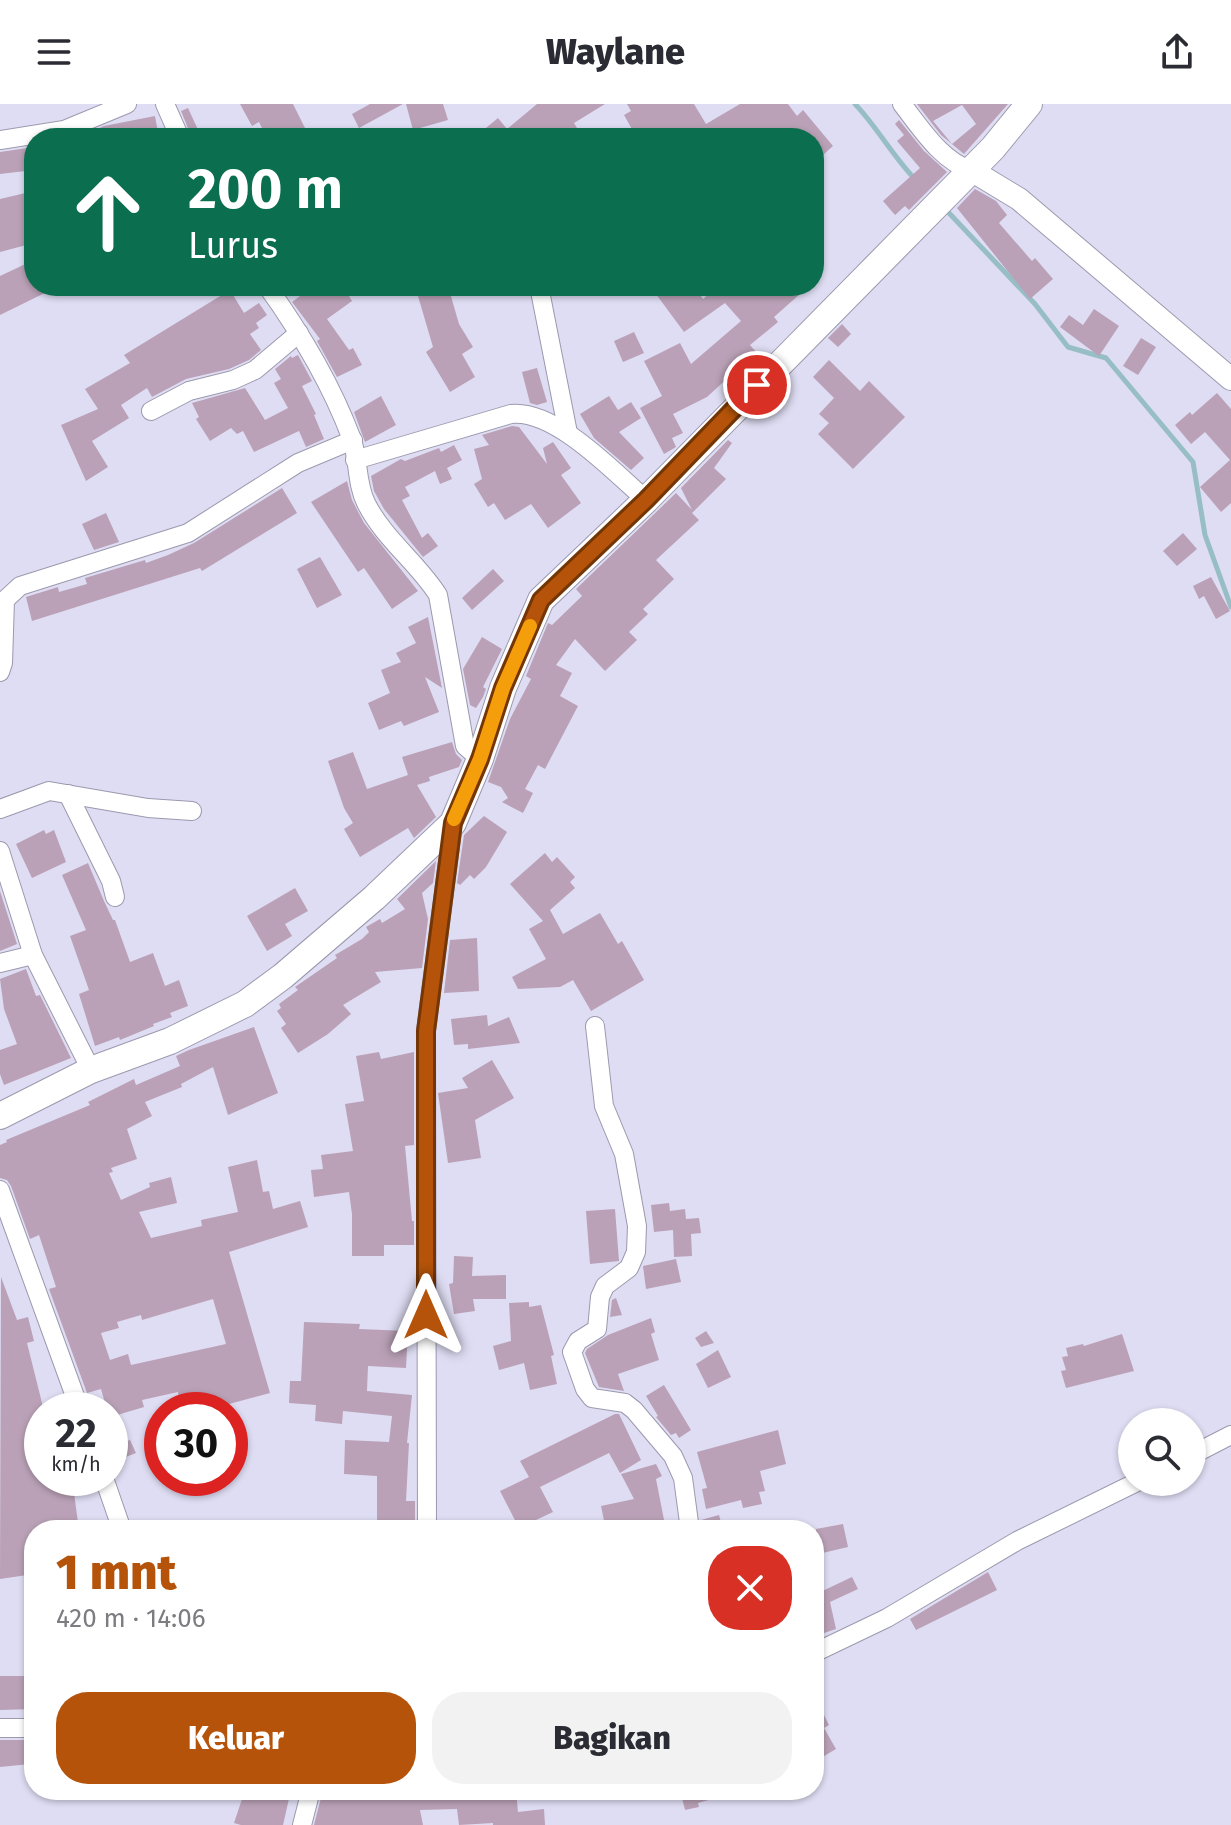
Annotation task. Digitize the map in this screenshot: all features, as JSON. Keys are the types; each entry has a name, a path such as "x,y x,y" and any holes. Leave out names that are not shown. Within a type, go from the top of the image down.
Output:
{"main road":[{"path":"0,1116 91,1070 170,1041 245,1004 283,976 363,907 453,823 480,759 503,688 541,600 646,500 971,170 1029,104"}],"street":[{"path":"69,128 127,104"},
{"path":"902,104 924,133 958,167 971,170 1019,199 1231,379"},
{"path":"171,106 177,128"},
{"path":"0,140 24,136"},
{"path":"274,296 299,333 353,440 364,500 380,527 427,577 438,595 465,746 480,759"},
{"path":"541,296 568,433"},
{"path":"151,411 189,391 233,380 255,370 299,333"},
{"path":"355,460 511,414 533,414 568,433 646,500"},
{"path":"0,672 5,600 20,586 188,533 298,463 353,440"},
{"path":"0,809 49,791 148,808 192,811"},
{"path":"68,794 111,881 115,897"},
{"path":"427,1520 426,1031 453,823"},
{"path":"0,851 33,955 91,1070"},
{"path":"0,963 33,955"},
{"path":"595,1026 604,1106 624,1154 637,1226 636,1252 629,1268 605,1286 600,1297 597,1329 578,1341 572,1352 585,1389 592,1398 625,1403 673,1456 683,1478 689,1520"},
{"path":"0,1190 73,1392"},
{"path":"1206,1448 1231,1435"},
{"path":"824,1648 887,1618 1017,1541 1118,1491"},
{"path":"110,1496 119,1520"},
{"path":"0,1728 24,1728"},
{"path":"302,1825 308,1800"}],"building":[{"path":"240,104 293,104 305,128 262,128 259,122 252,126"},
{"path":"370,104 403,104 359,128 352,114"},
{"path":"406,104 443,104 448,120 412,128"},
{"path":"537,104 605,104 574,123 577,128 508,128"},
{"path":"627,104 694,104 706,124 740,104 788,104 797,116 803,110 818,128 631,128 624,115 631,111"},
{"path":"917,104 1008,104 964,154 941,135","holes":["962,105 976,124 952,144 933,121"]},
{"path":"188,108 197,128 188,128 181,111"},
{"path":"155,116 157,128 100,128"},
{"path":"498,118 506,128 486,128"},
{"path":"899,120 924,151 947,172 909,210 905,206 895,215 883,201 920,168 897,141 904,135 895,124"},
{"path":"824,135 833,146 824,154"},
{"path":"24,148 24,171 0,174 0,152"},
{"path":"975,189 996,201 1007,215 999,223 1032,261 1035,258 1053,279 1030,299 957,208"},
{"path":"24,193 24,246 0,252 0,199"},
{"path":"24,265 24,296 39,296 0,315 0,276"},
{"path":"220,296 234,296 244,313 259,303 267,315 256,323 259,328 250,334 261,350 249,360 229,369 186,379 152,397 147,388 121,405 129,418 92,441 108,467 86,481 61,425 98,409 85,389 130,363 124,355"},
{"path":"300,296 349,296 352,301 327,319 349,350 353,348 362,365 337,377 317,341 320,339 292,302"},
{"path":"418,296 451,296 459,324 473,347 462,354 475,377 450,392 426,352 433,347"},
{"path":"657,296 701,296 703,299 706,296 798,296 774,317 778,322 750,345 756,352 707,397 673,414 683,433 672,438 676,447 664,454 640,408 662,396 644,361 680,343 691,364 741,321 725,303 684,332"},
{"path":"1094,309 1119,326 1099,356 1060,327 1069,315 1083,325"},
{"path":"842,324 851,334 838,347 828,338"},
{"path":"634,332 644,353 623,362 614,341"},
{"path":"1141,338 1156,347 1138,375 1123,366"},
{"path":"298,355 312,381 302,386 324,439 306,447 299,431 254,452 243,431 237,434 231,428 210,441 196,419 199,417 192,403 245,388 265,420 288,408 274,383 281,379 275,369 291,356"},
{"path":"829,360 860,391 869,381 905,417 853,469 818,434 829,423 819,414 834,398 813,377"},
{"path":"537,368 547,402 537,405 530,403 522,372"},
{"path":"1217,393 1231,409 1231,503 1221,512 1200,487 1230,460 1205,432 1191,444 1175,425"},
{"path":"381,396 396,425 365,442 354,412"},
{"path":"609,396 618,410 631,402 641,418 619,432 644,458 631,470 594,438 580,414"},
{"path":"512,426 519,427 547,464 543,448 553,442 571,468 561,475 581,503 548,528 531,504 505,520 494,503 488,507 474,484 482,479 474,449 489,445 482,435"},
{"path":"728,440 732,443 714,468 726,479 692,513 699,520 656,560 674,579 643,609 648,614 629,632 637,640 605,671 575,639 556,665 572,673 560,696 578,706 545,769 538,765 525,789 533,793 523,813 502,802 508,798 501,787 488,782 510,719 531,679 526,676 548,623 552,625 582,596 576,589 676,493 692,510 681,488"},
{"path":"454,445 462,460 447,468 452,479 440,484 435,471 405,487 410,496 402,500 422,538 428,533 438,546 423,557 384,509 374,491 371,476 401,459 405,461 439,448 441,452"},
{"path":"347,481 352,500 364,523 418,591 392,609 364,568 358,572 311,502"},
{"path":"282,488 297,513 202,571 200,568 32,621 26,597 58,587 59,592 87,584 85,578 168,555 194,543"},
{"path":"106,513 119,542 94,550 82,524"},
{"path":"1183,533 1197,549 1177,566 1163,551"},
{"path":"320,557 342,595 317,608 297,569"},
{"path":"493,569 504,581 472,610 462,598"},
{"path":"1211,577 1230,611 1216,619 1204,596 1199,599 1193,586"},
{"path":"428,617 442,688 425,677 439,712 404,726 401,721 379,730 368,703 390,693 381,670 401,662 396,653 416,643 408,627"},
{"path":"482,637 502,649 476,708 470,705 463,669"},
{"path":"452,742 462,760 459,767 429,777 430,781 417,785 436,817 414,838 408,828 360,857 344,829 353,823 344,808 328,761 353,752 367,789 408,775 402,757"},
{"path":"484,816 507,832 486,867 474,879 470,875 460,885 457,883 464,835"},
{"path":"44,830 46,834 54,830 66,862 32,878 16,844"},
{"path":"545,853 552,862 557,857 575,877 570,882 575,888 550,910 563,934 600,913 618,944 622,941 644,980 591,1011 573,980 560,987 518,989 512,977 546,959 529,929 543,921 510,884"},
{"path":"436,861 433,883 422,893 428,919 422,968 375,972 381,982 343,1005 351,1014 328,1034 298,1053 281,1028 286,1024 277,1011 281,1008 279,1004 298,990 295,987 337,958 335,955 362,939 369,932 366,927 380,919 382,923 405,909 397,899"},
{"path":"88,863 115,920 130,962 153,953 165,986 179,980 188,1006 170,1013 172,1017 154,1026 95,1046 79,994 89,990 70,936 86,930 62,875"},
{"path":"295,888 308,911 285,924 292,936 267,951 247,916"},
{"path":"0,891 17,944 0,951"},
{"path":"477,938 479,991 444,993 450,940"},
{"path":"26,969 36,996 40,995 71,1058 4,1085 0,1074 0,1050 17,1044 4,1009 0,979"},
{"path":"487,1015 488,1026 509,1017 520,1043 468,1049 468,1044 454,1045 451,1019"},
{"path":"254,1027 278,1093 228,1115 213,1067 181,1084 182,1087 145,1102 152,1116 127,1129 137,1159 111,1168 113,1172 109,1173 121,1200 150,1187 149,1183 171,1177 177,1203 139,1212 151,1238 202,1226 201,1220 238,1212 228,1167 257,1160 263,1192 269,1191 273,1209 300,1201 308,1227 229,1252 270,1393 248,1399 248,1392 144,1392 144,1407 128,1412 128,1392 102,1392 101,1389 87,1392 49,1289 56,1287 39,1235 30,1239 11,1186 7,1180 0,1178 0,1145 90,1105 88,1102 134,1079 136,1085 180,1066 176,1056","holes":["213,1299 226,1344 131,1365 128,1354 110,1360 101,1333 119,1328 117,1322 141,1315 142,1320"]},
{"path":"379,1052 381,1059 414,1052 414,1145 405,1146 414,1245 384,1245 384,1256 352,1256 349,1192 314,1197 311,1170 323,1169 321,1155 353,1151 345,1104 364,1101 356,1056"},
{"path":"492,1060 514,1098 475,1120 481,1158 448,1163 438,1093 468,1088 462,1078"},
{"path":"669,1203 670,1211 685,1209 686,1219 699,1218 701,1233 691,1234 692,1256 674,1257 673,1230 654,1232 651,1205"},
{"path":"615,1209 619,1261 590,1264 586,1211"},
{"path":"454,1256 473,1257 472,1276 506,1275 506,1299 473,1299 475,1311 454,1314 449,1284 453,1283"},
{"path":"676,1259 681,1282 646,1289 643,1266"},
{"path":"1,1277 17,1320 28,1317 34,1341 27,1343 39,1392 24,1392 24,1496 74,1496 78,1520 24,1520 24,1575 0,1579"},
{"path":"616,1298 622,1315 610,1317 612,1300"},
{"path":"529,1302 529,1307 541,1305 554,1355 551,1356 557,1384 530,1390 524,1363 499,1370 493,1346 511,1341 509,1303"},
{"path":"651,1318 655,1332 651,1334 659,1360 618,1374 624,1391 599,1387 585,1353 587,1349 608,1335"},
{"path":"304,1322 360,1324 359,1329 408,1331 406,1368 368,1366 367,1391 412,1395 406,1501 415,1501 415,1520 377,1520 377,1476 344,1474 345,1440 389,1442 392,1416 343,1411 342,1424 315,1421 316,1405 289,1403 290,1381 301,1381"},
{"path":"706,1331 714,1343 701,1347 695,1338"},
{"path":"1122,1334 1134,1371 1066,1388 1061,1371 1066,1370 1062,1357 1068,1356 1066,1348 1084,1346"},
{"path":"718,1350 731,1377 708,1388 696,1364"},
{"path":"664,1385 691,1430 679,1438 676,1433 671,1435 656,1417 646,1396"},
{"path":"615,1414 619,1414 641,1460 620,1473 609,1453 540,1487 553,1512 536,1520 515,1520 500,1491 529,1477 520,1461"},
{"path":"778,1430 786,1464 760,1471 765,1491 759,1492 762,1504 743,1508 741,1500 706,1509 702,1489 707,1488 697,1452"},
{"path":"130,1440 136,1453 128,1456 128,1441"},
{"path":"656,1464 662,1476 656,1479 664,1520 604,1520 601,1506 634,1499 621,1474"},
{"path":"719,1515 720,1520 701,1520"},
{"path":"843,1524 848,1547 824,1553 824,1528"},
{"path":"988,1572 997,1590 916,1630 910,1619"},
{"path":"852,1577 858,1589 830,1602 836,1629 824,1633 824,1590"},
{"path":"0,1676 24,1676 24,1709 0,1710"},
{"path":"824,1728 836,1749 824,1756"},
{"path":"0,1740 24,1740 24,1765 0,1767"},
{"path":"242,1800 289,1800 283,1825 234,1823"},
{"path":"320,1800 517,1800 518,1812 544,1809 545,1825 459,1825 457,1809 420,1810 423,1825 314,1825"},
{"path":"682,1800 708,1800 698,1803 699,1807 685,1810"}],"waterway":[{"path":"855,104 914,178"},
{"path":"949,213 1035,304 1068,347 1106,358 1193,462 1205,535 1231,607"}],"slow traffic":[{"path":"454,819 480,759 503,688 530,626"}],"route":[{"path":"426,1315 426,1031 453,823 480,759 503,688 541,600 646,500 757,385"}]}
